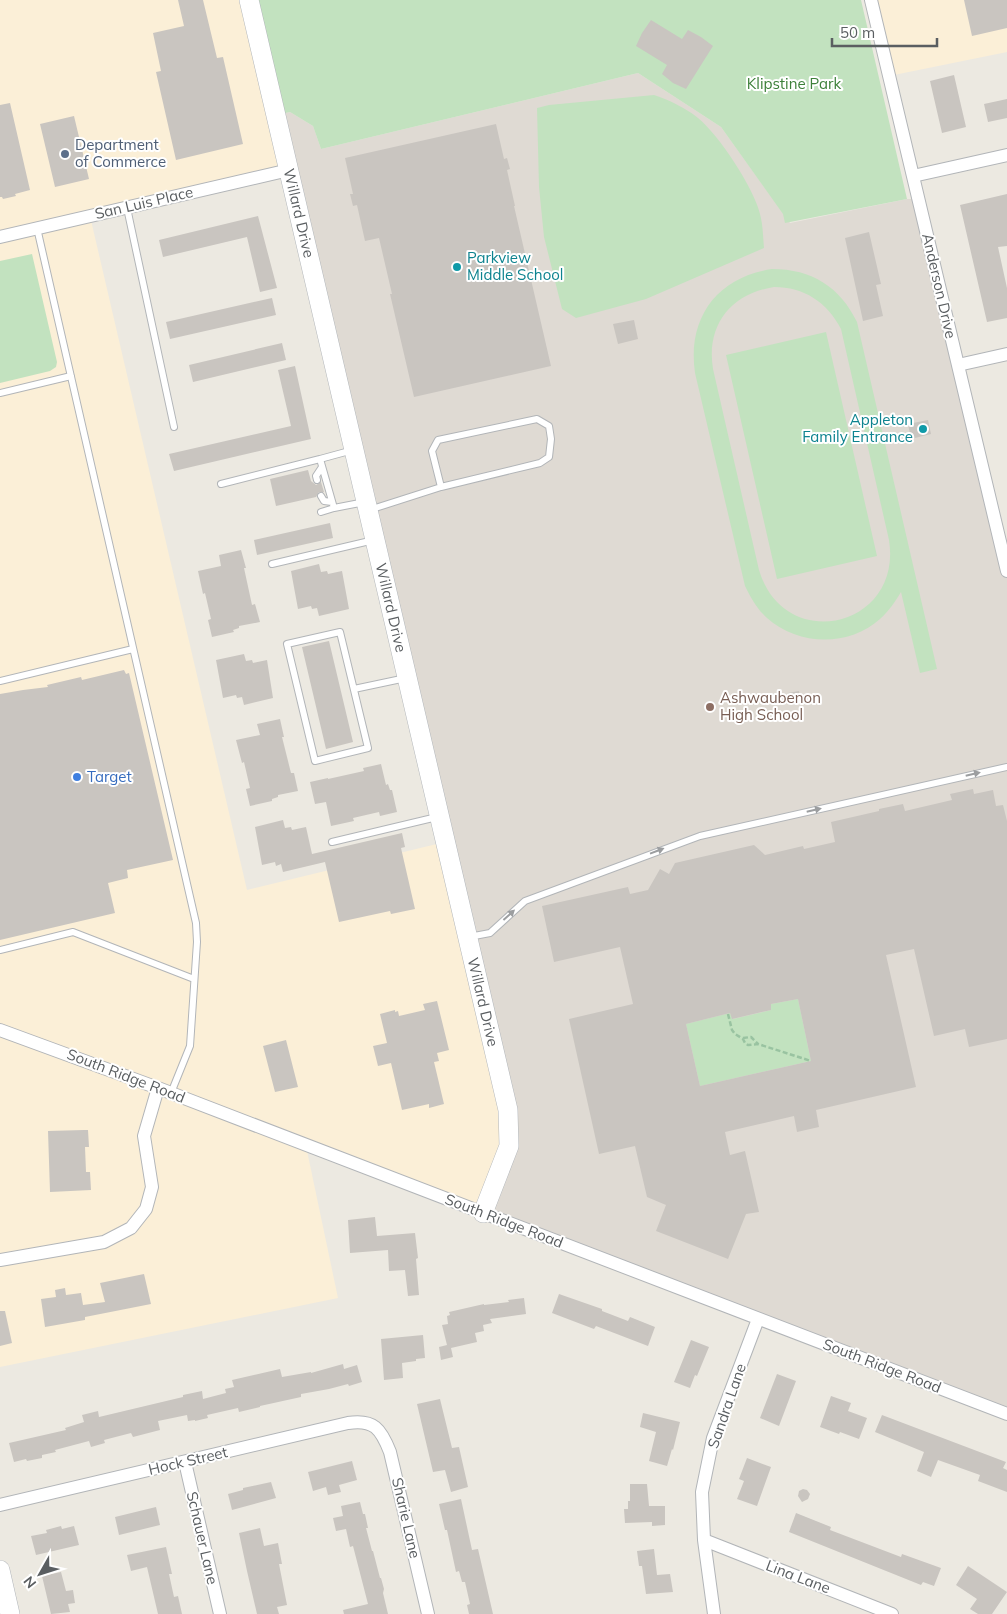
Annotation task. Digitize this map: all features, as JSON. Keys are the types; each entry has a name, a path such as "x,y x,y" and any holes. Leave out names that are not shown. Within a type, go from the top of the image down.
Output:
{"street":[{"name":"Willard Drive","path":"249,0 508,1110 509,1146 483,1213"},
{"name":"Anderson Drive","path":"872,0 1007,571"},
{"path":"913,176 1007,155"},
{"name":"San Luis Place","path":"0,237 289,170"},
{"path":"958,365 1007,354"},
{"name":"South Ridge Road","path":"0,1030 172,1093 1007,1414"},
{"path":"0,1260 104,1242 131,1228 146,1209 152,1187 144,1136 158,1088"},
{"name":"Sandra Lane","path":"714,1614 704,1540 702,1492 713,1438 758,1319"},
{"name":"Hock Street","path":"0,1505 348,1423 368,1422 375,1427"},
{"name":"Sharie Lane","path":"375,1427 386,1442 390,1452 428,1614"},
{"name":"Schauer Lane","path":"185,1462 220,1614"},
{"name":"Lina Lane","path":"704,1540 892,1614"},
{"path":"0,1570 10,1614"}],"lane":[{"path":"127,208 174,428"},
{"path":"37,228 196,923 194,1012 190,1046 172,1093"},
{"path":"0,393 71,376"},
{"path":"321,496 324,501 333,505 367,506 540,463 549,456 551,439 549,426 537,419 438,440 432,451 441,487"},
{"path":"221,484 354,450"},
{"path":"320,459 333,505"},
{"path":"317,480 316,476 322,467"},
{"path":"321,512 333,505"},
{"path":"272,564 375,540"},
{"path":"340,632 354,689 368,748 315,761 287,644 340,632"},
{"path":"0,682 133,649"},
{"path":"354,689 407,677"},
{"path":"468,938 490,933 525,901 700,836 1007,766"},
{"path":"332,842 440,816"},
{"path":"0,950 73,932 194,979"}],"path":[{"path":"728,1014 732,1030 743,1038 748,1046 758,1044 812,1061"},
{"path":"743,1038 751,1036 758,1044"}],"shaded area":[{"path":"0,0 249,0 289,170 90,216 247,890 445,842 509,1146 483,1213 306,1146 338,1298 0,1367"},
{"path":"871,0 1007,0 1007,52 889,76"},
{"name":"Ashwaubenon High School","path":"638,73 721,127 790,223 907,199 919,199 1007,571 1007,1414 483,1213 509,1146 276,115 290,112 313,126 321,149"}],"green space":[{"name":"Klipstine Park","path":"249,0 861,0 907,199 785,223 783,214 721,127 638,73 321,149 313,126 290,112 276,115"},
{"path":"654,95 666,99 693,114 725,149 751,190 762,222 764,248 646,299 576,318 562,309 544,237 539,187 537,108 549,105"},
{"path":"32,254 57,362 56,367 50,371 0,383 0,261"},
{"path":"772,269 786,270 800,272 823,282 842,299 857,322 937,669 920,673 901,592 886,613 868,628 854,635 824,640 793,634 779,627 760,611 745,586 695,373 694,353 696,335 701,318 710,303 721,291 736,281","holes":["774,287 805,293 814,298 829,311 841,329 889,540 888,570 878,594 861,611 839,620 815,621 792,614 772,597 759,570 713,369 713,339 724,314 745,297 758,291"]},
{"path":"826,332 877,556 777,579 726,355"},
{"path":"798,999 811,1061 700,1086 686,1024 730,1013 733,1019 771,1010 771,1004"}],"building":[{"path":"178,0 203,0 217,58 223,57 243,144 176,160 156,72 161,71 153,33 184,26"},
{"path":"964,0 1007,0 1007,28 972,36"},
{"path":"651,20 682,39 688,30 713,46 686,89 673,83 662,74 667,65 636,46"},
{"path":"954,75 966,127 942,133 930,81"},
{"path":"1007,99 1007,118 988,122 984,104"},
{"path":"10,103 30,190 3,199 0,197 0,105"},
{"path":"74,116 89,179 55,187 40,124"},
{"name":"Parkview Middle School","path":"496,124 504,159 507,158 510,169 507,170 514,206 551,366 414,397 379,238 365,241 357,205 353,206 350,194 353,194 345,158"},
{"path":"1007,194 1007,246 998,247 1007,288 1007,318 987,322 960,205"},
{"path":"258,216 277,288 260,292 247,237 163,257 159,240"},
{"path":"869,232 881,284 876,285 883,316 863,321 845,238"},
{"path":"272,298 276,315 170,339 166,322"},
{"path":"634,320 638,339 618,344 613,324"},
{"path":"282,343 286,360 193,382 189,365"},
{"path":"295,366 311,439 174,471 169,454 291,426 278,370"},
{"name":"Appleton Family Entrance","path":"928,420 931,434 911,439 908,424"},
{"path":"308,470 311,481 316,485 321,482 324,492 319,492 316,497 276,506 270,479"},
{"path":"330,523 333,538 257,555 254,540"},
{"path":"241,550 252,605 255,604 260,622 239,626 239,628 233,630 234,632 212,637 208,620 211,619 198,571 221,566 219,555"},
{"path":"319,564 321,572 327,571 328,574 342,571 349,609 319,616 317,608 312,609 311,606 298,609 291,571"},
{"path":"329,641 353,742 326,749 302,647"},
{"path":"244,654 246,661 252,660 253,663 267,660 273,698 244,705 242,697 237,698 236,695 223,698 216,660"},
{"name":"Target","path":"124,670 126,674 129,673 173,860 127,870 128,878 108,883 115,913 0,940 0,694 48,687 47,685 81,677 82,680"},
{"path":"799,691 801,701 790,703 788,693"},
{"path":"280,719 284,737 282,737 291,773 294,773 298,791 278,795 272,801 250,806 246,789 250,788 244,762 242,763 236,740 260,735 257,724"},
{"path":"381,764 386,785 388,784 390,790 392,790 397,812 380,816 379,812 353,818 354,821 331,826 326,802 315,804 310,782 364,771 363,768"},
{"path":"973,789 974,794 993,790 996,806 1003,805 1007,821 1007,1039 969,1047 965,1029 934,1036 914,949 886,955 916,1087 816,1110 819,1127 797,1132 794,1116 725,1132 730,1155 745,1151 759,1212 746,1214 728,1259 656,1231 666,1205 647,1197 635,1146 599,1154 569,1019 633,1004 620,947 554,962 542,906 628,887 630,894 648,890 660,869 669,874 675,863 754,845 765,855 803,846 804,849 835,842 831,822 903,804 905,811 952,800 950,794","holes":["798,999 811,1061 700,1086 686,1024 730,1013 732,1019 771,1010 771,1004"]},
{"path":"283,820 285,828 291,827 292,830 306,827 312,854 402,833 405,847 401,848 415,909 391,914 390,911 339,922 325,862 283,872 281,864 276,866 275,862 262,865 255,827"},
{"path":"437,1001 449,1050 437,1053 439,1061 434,1062 444,1104 429,1108 429,1104 402,1110 391,1063 378,1066 373,1046 387,1043 380,1014 395,1010 395,1012 398,1011 399,1016 425,1010 423,1004"},
{"path":"286,1040 298,1087 275,1092 263,1046"},
{"path":"88,1130 89,1147 85,1147 86,1172 90,1172 91,1190 50,1192 48,1131"},
{"path":"375,1217 377,1236 415,1233 419,1295 408,1296 405,1270 389,1271 388,1250 350,1253 348,1220"},
{"path":"144,1274 151,1304 85,1317 85,1320 45,1327 41,1299 56,1297 55,1290 65,1288 66,1295 81,1293 83,1305 105,1302 100,1283"},
{"path":"559,1294 602,1309 602,1311 628,1321 630,1317 655,1327 648,1346 596,1326 594,1329 552,1313"},
{"path":"524,1298 526,1314 490,1319 492,1323 483,1325 484,1331 475,1333 477,1342 451,1348 453,1357 441,1360 439,1347 447,1345 442,1325 448,1324 447,1316 450,1315 449,1312"},
{"path":"0,1311 5,1311 12,1343 0,1346"},
{"path":"423,1335 425,1358 402,1363 403,1378 384,1380 381,1339"},
{"path":"691,1340 709,1347 690,1388 674,1382"},
{"path":"343,1364 344,1369 357,1365 362,1382 301,1394 301,1397 239,1412 238,1408 207,1415 208,1418 195,1421 188,1421 187,1415 158,1421 160,1430 133,1437 131,1433 104,1440 105,1443 91,1447 89,1441 55,1450 56,1452 42,1455 42,1458 14,1462 9,1443 66,1430 65,1428 84,1422 82,1415 98,1411 99,1417 202,1391 203,1399 226,1393 225,1389 234,1387 232,1380 280,1369 282,1377 311,1373"},
{"path":"777,1374 796,1381 779,1426 760,1418"},
{"path":"831,1396 851,1403 848,1411 867,1418 859,1439 820,1427"},
{"path":"440,1399 452,1448 459,1447 468,1487 451,1492 445,1470 433,1472 417,1404"},
{"path":"643,1413 680,1422 667,1466 649,1461 656,1432 640,1427"},
{"path":"882,1415 1006,1462 1003,1468 1007,1470 1007,1492 978,1481 980,1475 938,1460 931,1477 917,1471 924,1452 875,1432"},
{"path":"747,1458 771,1467 757,1506 737,1499 744,1481 739,1479"},
{"path":"352,1461 357,1480 339,1485 341,1492 328,1495 326,1487 313,1491 308,1472"},
{"path":"271,1482 276,1498 232,1510 228,1494 243,1490 243,1488"},
{"path":"630,1484 647,1484 649,1506 665,1506 665,1525 652,1526 652,1522 625,1523 624,1509 628,1509 628,1501 630,1501"},
{"path":"807,1490 810,1494 808,1499 802,1502 798,1496 799,1491"},
{"path":"461,1499 472,1550 478,1549 493,1614 469,1614 467,1605 470,1604 465,1582 462,1582 459,1571 456,1572 439,1504"},
{"path":"360,1502 363,1514 365,1514 368,1528 366,1528 384,1589 383,1593 388,1614 344,1614 343,1610 368,1604 353,1546 350,1547 346,1529 336,1531 333,1518 343,1516 341,1506"},
{"path":"156,1507 160,1525 119,1535 115,1517"},
{"path":"796,1513 831,1527 830,1530 901,1557 902,1554 941,1568 934,1586 923,1582 921,1585 789,1532"},
{"path":"61,1526 62,1529 74,1526 79,1545 36,1555 31,1536 47,1533 46,1530"},
{"path":"260,1528 264,1546 278,1543 282,1564 279,1564 287,1605 277,1607 279,1614 257,1614 247,1571 239,1533"},
{"path":"166,1547 172,1574 169,1574 174,1597 178,1596 182,1614 158,1614 147,1567 131,1571 127,1555"},
{"path":"654,1549 657,1575 670,1574 673,1592 646,1594 642,1566 639,1566 637,1551"},
{"path":"968,1566 1007,1592 992,1614 978,1614 970,1609 977,1599 956,1585"},
{"path":"61,1572 66,1591 73,1590 75,1603 68,1604 70,1612 51,1614 42,1576"}],"place":[{"name":"Department of Commerce","path":"65,154"},
{"name":"Parkview Middle School","path":"457,267"},
{"name":"Appleton Family Entrance","path":"923,429"},
{"name":"Ashwaubenon High School","path":"710,707"},
{"name":"Target","path":"77,777"}]}
